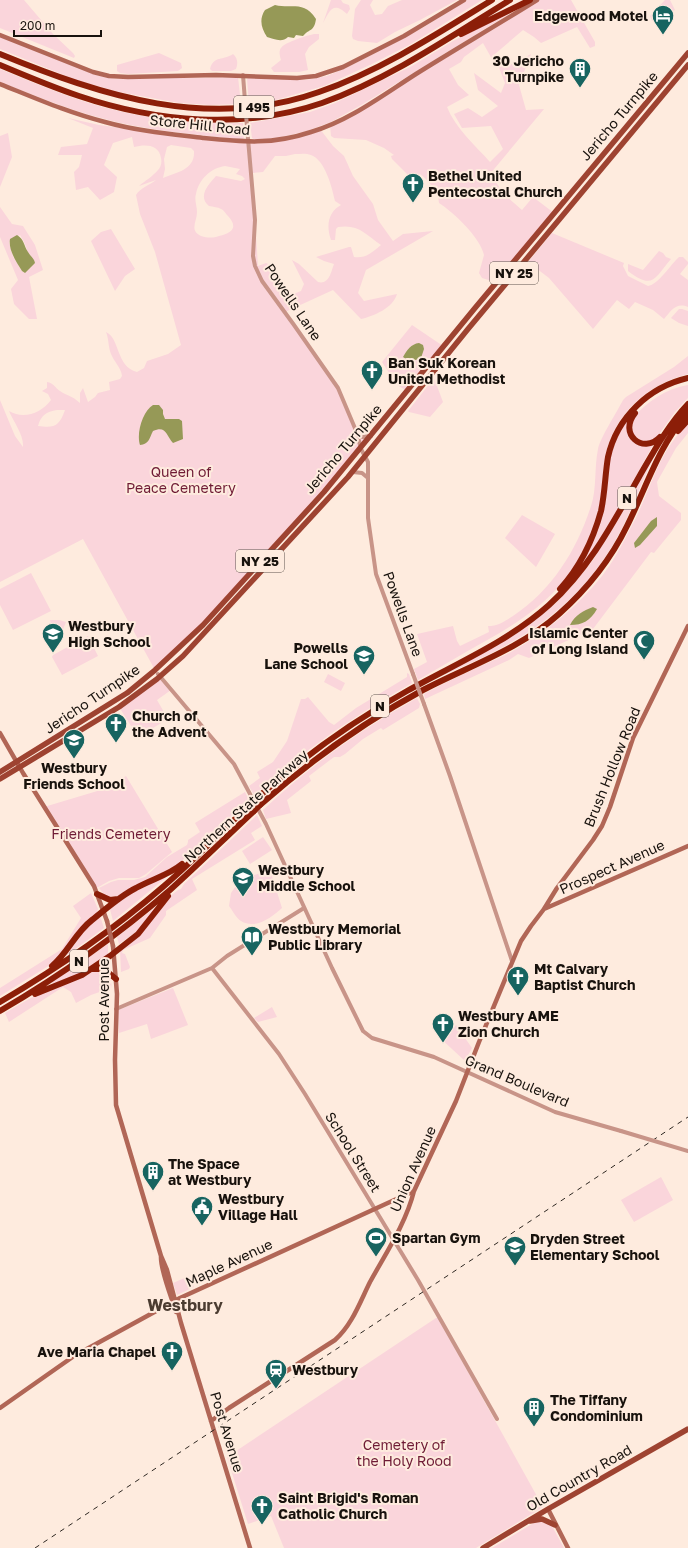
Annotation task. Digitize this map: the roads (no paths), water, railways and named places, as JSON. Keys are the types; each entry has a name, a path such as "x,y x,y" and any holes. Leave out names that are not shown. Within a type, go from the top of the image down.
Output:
{"highway":[{"name":"I 495","path":"0,54 64,79 143,102 184,107 228,109 247,108 265,106 300,98 340,84 416,45 492,0"},
{"name":"I 495","path":"0,65 78,96 119,108 161,116 228,120 272,116 322,103 367,83 414,59 510,0"},
{"path":"414,59 530,0"},
{"path":"524,624 564,584 586,552 594,533 605,492 610,450 621,424 638,404 652,393 669,384 688,378"},
{"path":"672,422 658,438 648,444 635,440 629,432 630,420 644,404 663,390 688,382"},
{"name":"Northern State Parkway","path":"0,1002 63,963 110,929 163,886 202,851 250,804 307,756 364,716 497,641 541,612 556,598 591,558 614,523 656,447 672,422 688,404"},
{"name":"Northern State Parkway","path":"0,1011 50,980 99,946 146,910 186,875 260,805 316,759 368,723 423,690 517,644 535,633 560,613 593,579 612,553 627,526 659,454 673,430 688,412"},
{"path":"560,613 573,604 582,595 611,558 633,518 663,452 674,435 688,420"},
{"path":"27,986 61,958 83,927 120,898 138,887 171,872 202,851"},
{"path":"91,970 114,949 140,932 165,899 186,875"},
{"path":"97,894 111,900 120,898"},
{"path":"12,1004 98,968 104,969 116,979"}],"main road":[{"path":"0,35 93,72 109,76 243,75 297,78 311,77 327,74 343,67 414,30 464,0"},
{"name":"Store Hill Road","path":"0,84 68,111 114,125 166,134 248,142 272,141 299,136 332,124 380,97 537,0"},
{"name":"Jericho Turnpike","path":"0,779 18,765 127,693 180,648 203,625 361,449 474,308 688,53"},
{"name":"Jericho Turnpike","path":"0,772 18,765 95,722 127,702 183,656 353,472 482,311 688,65"},
{"name":"Brush Hollow Road","path":"544,909 557,888 602,826 610,807 633,738 688,626"},
{"path":"91,716 95,722"},
{"name":"Post Avenue","path":"0,733 18,765 94,886 104,911 114,949 116,979 116,1105 161,1256 164,1260 174,1301 250,1548"},
{"name":"Prospect Avenue","path":"544,909 688,846"},
{"name":"Union Avenue","path":"211,1421 228,1408 335,1340 347,1327 394,1240 411,1202 414,1191 468,1072 512,961 525,935 544,909"},
{"name":"Maple Avenue","path":"0,1408 74,1356 174,1301 414,1191"},
{"name":"Union Avenue","path":"209,1415 228,1408"},
{"name":"Old Country Road","path":"483,1548 548,1509 688,1430"},
{"path":"548,1509 568,1548"},
{"path":"528,1521 542,1519 555,1525"}],"street":[{"name":"Powells Lane","path":"243,75 255,220 253,256 257,272 338,388 358,436 361,449 366,456 368,462 368,518 376,574 452,781 512,961"},
{"path":"358,436 371,436"},
{"path":"353,472 362,473 368,479"},
{"path":"116,1009 212,968 226,956 304,908 266,824 234,764 159,675"},
{"name":"Grand Boulevard","path":"304,908 363,1031 372,1038 425,1053 556,1112 688,1151"},
{"name":"School Street","path":"212,968 279,1054 375,1208 497,1419"},
{"path":"390,1247 399,1249"}],"railway":[{"path":"35,1548 688,1117"}],"place":[{"name":"Edgewood Motel","path":"663,36"},
{"name":"30 Jericho Turnpike","path":"580,88"},
{"name":"Bethel United Pentecostal Church","path":"413,204"},
{"name":"Ban Suk Korean United Methodist","path":"372,390"},
{"name":"Westbury High School","path":"53,654"},
{"name":"Islamic Center of Long Island","path":"644,660"},
{"name":"Powells Lane School","path":"364,676"},
{"name":"Church of the Advent","path":"116,744"},
{"name":"Westbury Friends School","path":"74,760"},
{"name":"Westbury Middle School","path":"243,898"},
{"name":"Westbury Memorial Public Library","path":"252,956"},
{"name":"Mt Calvary Baptist Church","path":"518,996"},
{"name":"Westbury AME Zion Church","path":"443,1044"},
{"name":"The Space at Westbury","path":"153,1192"},
{"name":"Westbury Village Hall","path":"202,1226"},
{"name":"Spartan Gym","path":"376,1258"},
{"name":"Dryden Street Elementary School","path":"515,1266"},
{"name":"Ave Maria Chapel","path":"172,1372"},
{"name":"Westbury","path":"276,1390"},
{"name":"The Tiffany Condominium","path":"534,1428"},
{"name":"Saint Brigid's Roman Catholic Church","path":"262,1526"}],"district":[{"name":"Westbury","path":"185,1305"}],"park label":[{"name":"Queen of Peace Cemetery","path":"181,480"},
{"name":"Friends Cemetery","path":"111,834"},
{"name":"Cemetery of the Holy Rood","path":"404,1454"}]}
